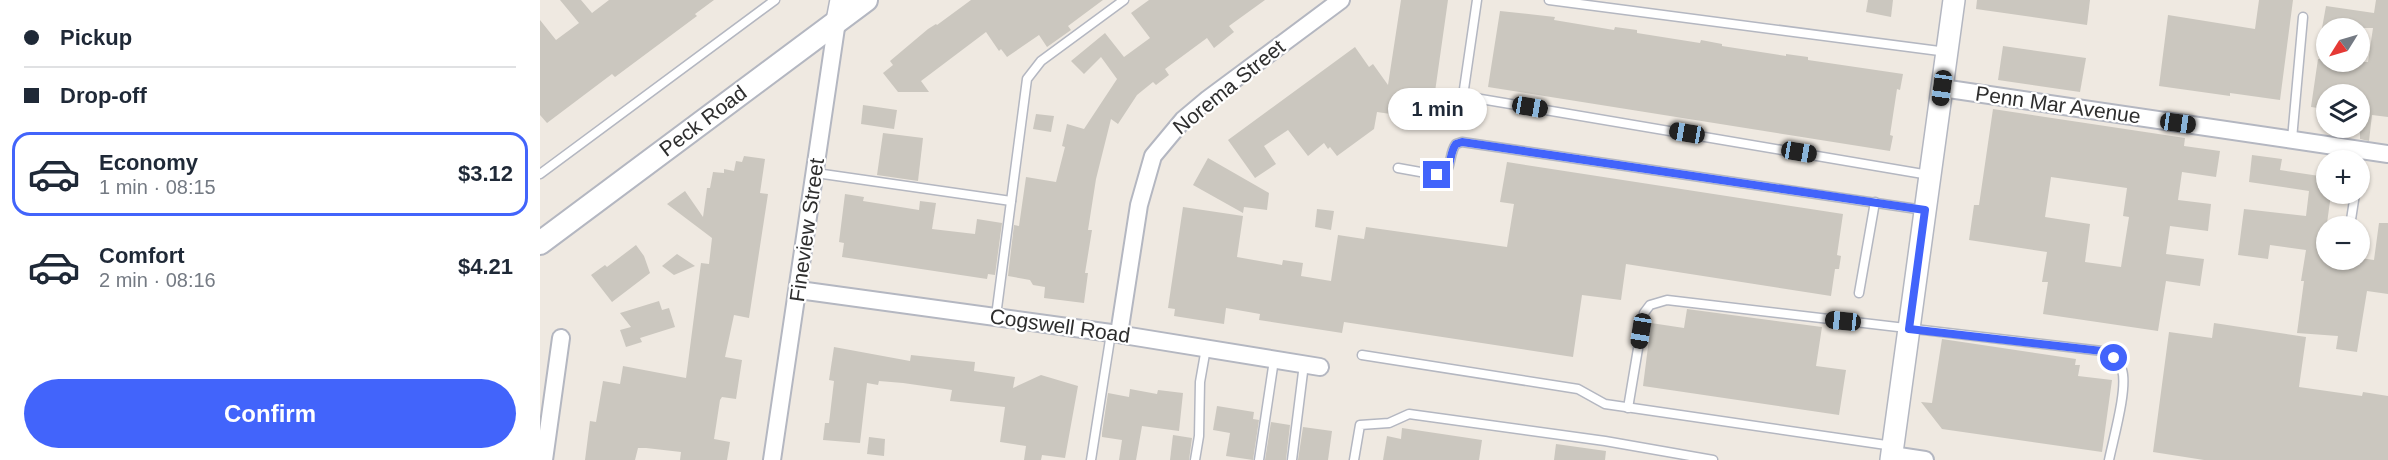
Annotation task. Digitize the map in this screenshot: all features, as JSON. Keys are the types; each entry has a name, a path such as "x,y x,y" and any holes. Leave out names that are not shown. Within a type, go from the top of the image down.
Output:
{"main road":[{"name":"Peck Road","path":"540,243 839,10 866,0"}],"street":[{"name":"Norema Street","path":"1115,333 1139,205 1153,156 1183,120 1208,99 1341,0"},
{"path":"1925,460 1892,454 1954,0"},
{"name":"Fineview Street","path":"772,460 839,10"},
{"name":"Penn Mar Avenue","path":"1942,88 2292,139 2336,150"},
{"name":"Penn Mar Avenue","path":"2370,155 2388,154"},
{"name":"Cogswell Road","path":"799,290 1115,333 1312,366"},
{"path":"544,460 561,338"}],"lane":[{"path":"540,174 775,0"},
{"path":"996,316 1028,79 1041,61 1124,0"},
{"path":"1477,0 1463,96 1930,175"},
{"path":"1549,0 1947,52"},
{"path":"2292,139 2303,17"},
{"path":"1398,168 1437,175 1445,174 1449,168 1452,149 1456,144 1462,142 1925,210"},
{"path":"816,173 1011,201"},
{"path":"1859,293 1875,202"},
{"path":"1628,408 1644,313 1650,305 1667,300 2102,351 2114,358 2122,369 2124,384 2109,460"},
{"path":"1090,460 1115,333"},
{"path":"1195,460 1199,436 1200,382 1206,348"},
{"path":"1362,356 1578,389 1605,404 1892,454"},
{"path":"1259,460 1274,360"},
{"path":"1292,460 1312,366"},
{"path":"1354,460 1360,425 1389,423 1409,414 1605,441 1713,460"}],"building":[{"path":"560,0 581,0 592,13 609,0 714,0 695,14 697,16 615,77 612,74 547,123 540,115 540,20 556,40 579,23"},
{"path":"971,0 1103,0 1068,26 1071,30 1047,47 1039,35 1007,57 1001,49 999,51 986,32 921,81 929,92 898,92 883,73 893,65 890,61 928,29"},
{"path":"1149,0 1265,0 1229,26 1234,32 1214,48 1207,38 1165,69 1169,75 1156,85 1153,82 1137,95 1118,124 1111,119 1096,179 1088,230 1092,230 1085,273 1088,273 1084,303 1044,298 1045,287 1033,285 1030,280 1008,276 1014,225 1019,226 1026,177 1056,182 1065,147 1062,146 1067,124 1084,129 1117,79 1101,57 1084,74 1071,61 1105,33 1124,57 1150,38 1131,13"},
{"path":"1401,0 1448,0 1431,120 1377,112 1374,129 1337,156 1324,143 1308,156 1288,130 1264,146 1276,164 1255,178 1228,140 1355,47 1369,67 1373,64 1388,85"},
{"path":"1868,0 1893,0 1891,17 1866,12"},
{"path":"1977,0 2090,0 2087,25 1976,9"},
{"path":"2259,0 2293,0 2280,100 2159,86 2168,15 2255,29"},
{"path":"2376,0 2388,0 2388,117 2372,115 2370,132 2370,84 2316,84 2316,108 2311,107 2316,72 2370,72 2373,28 2370,28 2370,18 2324,18 2326,6 2374,13"},
{"path":"1500,11 1555,17 1554,20 1614,30 1615,27 1637,30 1637,33 1700,43 1701,40 1722,44 1722,46 1808,57 1808,60 1903,74 1900,90 1897,89 1890,151 1488,87"},
{"path":"2003,46 2086,58 2080,92 1998,80"},
{"path":"863,105 897,110 894,129 861,124"},
{"path":"1993,109 2185,138 2184,146 2220,151 2216,177 2182,172 2178,200 2211,204 2208,231 2170,226 2166,254 2204,259 2200,286 2166,281 2158,331 2043,314 2048,282 2042,282 2047,252 1969,240 1974,205 1979,205","holes":["2051,177 2127,188 2123,216 2129,217 2121,267 2085,262 2090,224 2045,217"]},
{"path":"1036,114 1054,116 1051,132 1033,129"},
{"path":"883,133 923,138 918,181 877,175"},
{"path":"2252,155 2282,159 2280,170 2316,175 2316,204 2330,204 2328,216 2316,216 2316,270 2370,270 2370,259 2374,260 2379,223 2388,223 2388,294 2367,291 2357,352 2336,349 2338,336 2297,333 2306,250 2270,245 2268,259 2238,255 2244,209 2306,216 2309,191 2249,182"},
{"path":"744,156 765,159 760,193 768,194 749,318 734,315 725,357 742,360 736,399 722,397 720,400 714,439 730,442 727,460 680,460 681,452 638,448 635,460 585,460 590,421 596,422 603,381 620,384 623,366 686,378 701,263 709,264 712,238 667,204 685,191 703,217 707,188 710,188 713,172 724,173 724,169 734,171 736,161 742,162"},
{"path":"1208,158 1269,193 1267,210 1244,207 1243,213 1193,185"},
{"path":"1507,162 1843,214 1837,255 1841,256 1839,269 1835,269 1831,296 1626,264 1621,300 1582,295 1573,357 1344,322 1342,333 1259,320 1260,314 1226,308 1224,324 1174,316 1175,309 1168,308 1183,207 1243,216 1237,257 1282,265 1283,260 1303,263 1301,276 1331,281 1338,235 1364,239 1366,227 1507,247 1514,204 1500,202"},
{"path":"845,194 864,197 863,201 919,210 920,201 936,203 932,229 975,234 977,219 1002,223 995,275 988,274 987,279 842,257 844,243 839,242"},
{"path":"1317,209 1334,211 1331,230 1315,227"},
{"path":"636,245 644,256 650,273 612,302 591,275 605,265 607,267"},
{"path":"677,254 695,266 674,275 662,266"},
{"path":"659,301 662,310 669,308 675,327 640,338 642,342 626,347 620,330 631,327 620,313"},
{"path":"1687,309 1822,327 1816,366 1846,370 1839,415 1643,386 1651,323 1684,328"},
{"path":"2214,323 2306,337 2299,387 2362,396 2363,392 2388,396 2388,460 2204,460 2153,452 2169,332 2212,338"},
{"path":"1942,339 2076,359 2075,365 2080,365 2078,376 2112,380 2102,452 1942,429 1921,402 1932,403"},
{"path":"834,347 910,361 911,355 975,362 974,371 1015,377 1013,388 1041,375 1078,386 1065,458 1042,455 1041,460 1024,460 1026,446 1000,442 1005,407 950,401 952,390 879,381 878,385 867,383 860,443 823,440 825,423 829,423 834,381 829,380"},
{"path":"1130,389 1157,394 1158,390 1183,393 1179,431 1142,426 1136,460 1119,460 1122,440 1102,437 1108,393 1129,397"},
{"path":"1217,406 1254,412 1253,419 1259,420 1253,460 1226,456 1230,433 1213,430"},
{"path":"1271,422 1290,425 1286,460 1265,460"},
{"path":"1303,427 1332,431 1328,460 1298,460"},
{"path":"1402,428 1482,440 1479,460 1383,460 1387,436 1401,439"},
{"path":"1173,435 1192,438 1189,460 1170,460"},
{"path":"869,437 885,439 884,456 867,454"},
{"path":"1556,444 1606,451 1605,460 1554,460"}],"route":[{"path":"1437,175 1445,174 1449,168 1452,149 1456,144 1462,142 1925,210 1909,329 2102,351 2114,358"}]}
